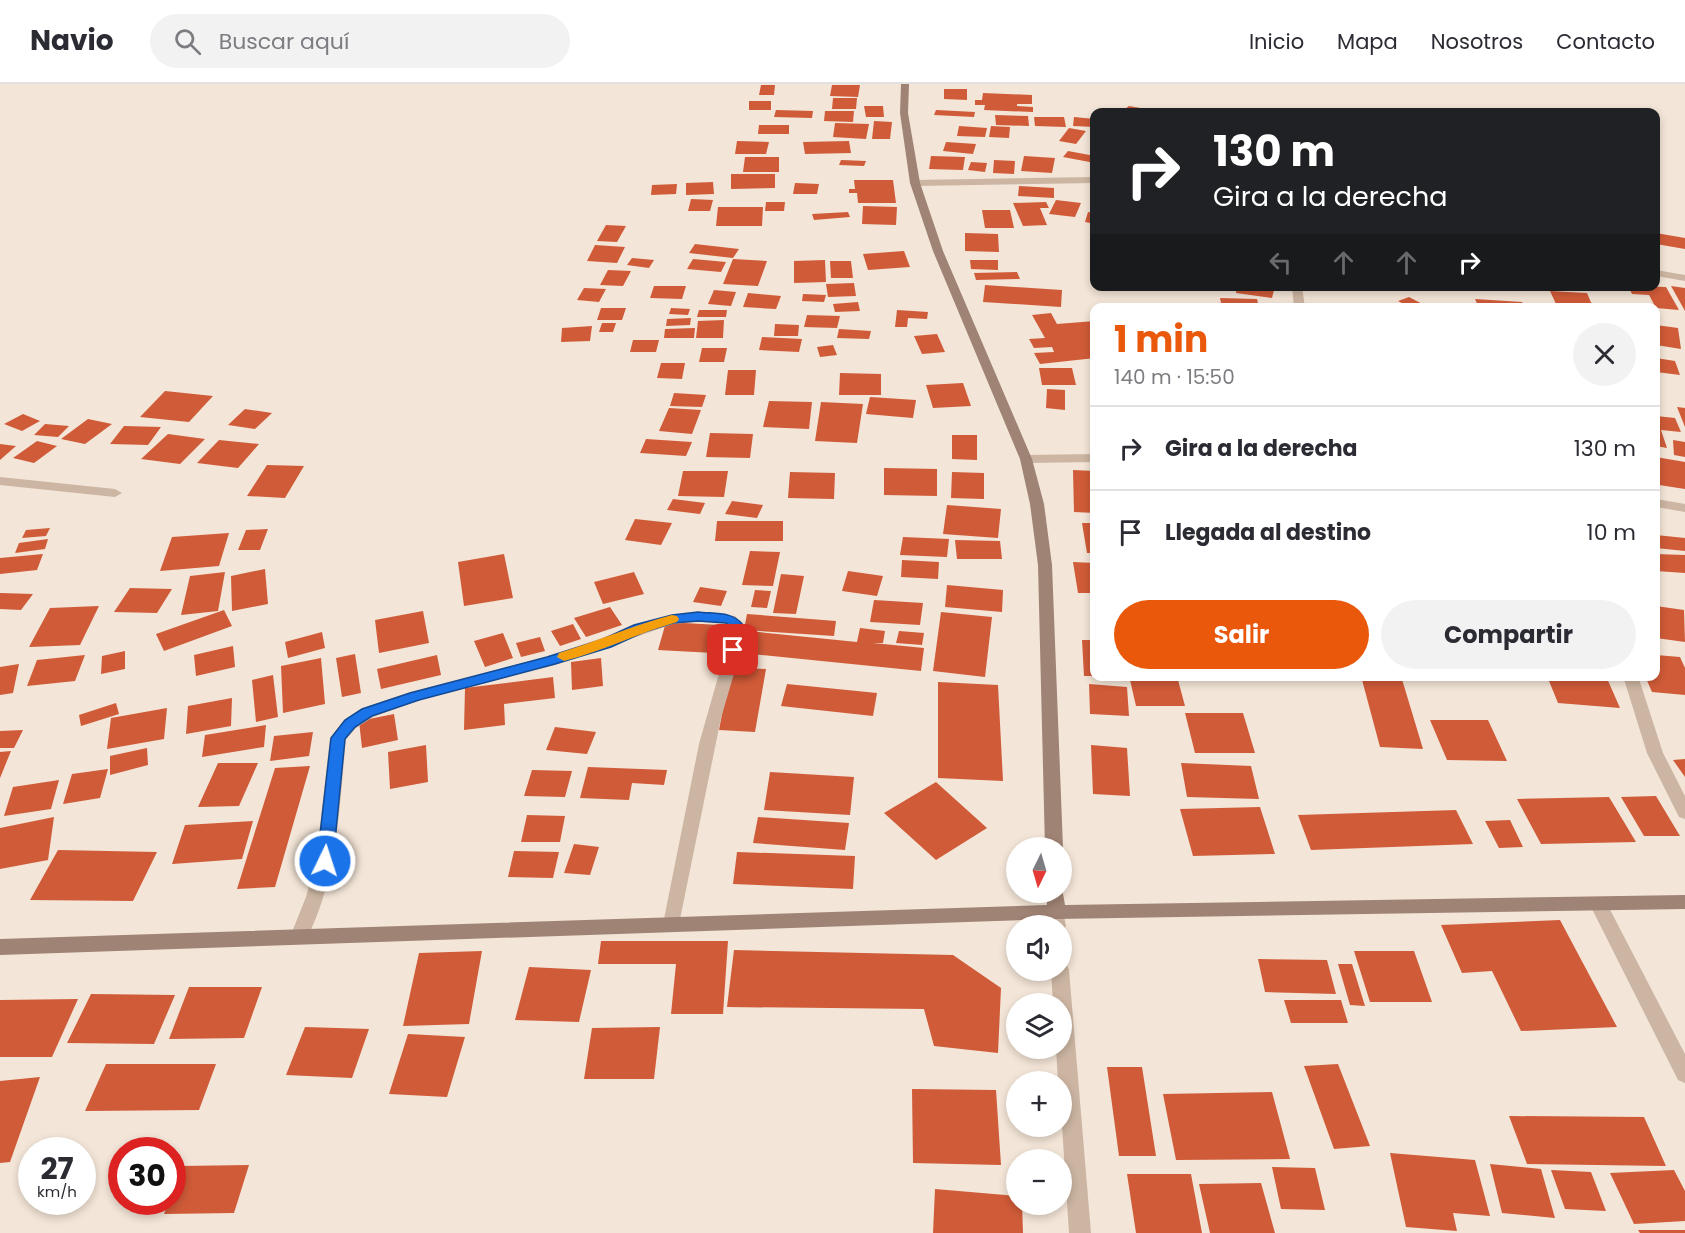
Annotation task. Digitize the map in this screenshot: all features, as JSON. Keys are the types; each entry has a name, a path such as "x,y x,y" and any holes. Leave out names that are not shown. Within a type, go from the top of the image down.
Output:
{"street":[{"path":"905,84 904,113 915,183 938,251 1026,459 1037,504 1045,565 1054,837"},
{"path":"915,183 1090,180"},
{"path":"1660,274 1685,278"},
{"path":"1026,459 1090,458"},
{"path":"0,481 115,493"},
{"path":"1660,504 1685,508"},
{"path":"299,937 315,897 325,861 338,738 350,724 367,713 415,696 606,644 639,628 672,619 698,617 730,619 736,625 730,666 720,688 700,775 672,924"},
{"path":"1632,681 1655,753 1685,813"},
{"path":"1072,919 1685,902"},
{"path":"1599,905 1685,1074"},
{"path":"0,947 672,924 1006,920"},
{"path":"1061,981 1080,1233"}],"building":[{"path":"761,85 775,85 774,95 759,95"},
{"path":"832,85 860,85 858,97 830,96"},
{"path":"944,89 967,89 967,100 944,99"},
{"path":"983,93 1032,95 1032,104 1017,104 1017,106 1033,107 1033,112 984,110 985,105 975,105 975,100 982,100"},
{"path":"833,98 857,98 856,109 832,109"},
{"path":"749,101 771,101 771,110 749,110"},
{"path":"864,106 883,106 884,117 866,117"},
{"path":"776,110 813,111 812,118 774,117"},
{"path":"936,110 975,112 974,117 934,115"},
{"path":"825,111 854,111 853,122 824,121"},
{"path":"995,115 1028,116 1029,126 996,125"},
{"path":"1034,117 1064,117 1066,127 1035,126"},
{"path":"1074,117 1090,119 1090,127 1073,126"},
{"path":"874,121 892,122 890,139 872,139"},
{"path":"835,123 869,124 866,139 833,137"},
{"path":"759,125 789,125 789,134 758,134"},
{"path":"959,126 987,128 985,137 957,136"},
{"path":"991,126 1010,127 1009,138 989,137"},
{"path":"1069,128 1086,131 1076,144 1059,141"},
{"path":"737,141 769,142 766,154 735,154"},
{"path":"849,141 851,153 805,154 803,142"},
{"path":"946,142 976,144 973,154 943,151"},
{"path":"1068,151 1090,155 1090,162 1063,157"},
{"path":"931,156 965,157 963,170 929,169"},
{"path":"1024,156 1055,158 1052,173 1021,171"},
{"path":"745,157 779,157 779,172 743,172"},
{"path":"841,160 866,161 864,166 839,165"},
{"path":"994,160 1015,161 1014,174 993,173"},
{"path":"971,162 987,163 985,172 968,170"},
{"path":"731,174 775,174 775,188 731,189"},
{"path":"854,180 893,180 896,203 858,203 857,193 849,193 849,189 855,189"},
{"path":"713,182 714,194 686,195 686,183"},
{"path":"795,183 819,184 817,194 793,194"},
{"path":"677,184 676,194 651,195 652,185"},
{"path":"1019,186 1054,188 1054,198 1018,196"},
{"path":"691,199 713,200 710,211 688,211"},
{"path":"1056,200 1081,203 1075,217 1049,214"},
{"path":"766,202 785,202 784,211 765,211"},
{"path":"1046,202 1049,208 1040,208 1047,225 1023,226 1013,203"},
{"path":"863,206 897,207 896,225 862,224"},
{"path":"718,207 763,207 762,226 716,226"},
{"path":"982,210 1010,210 1014,228 985,228"},
{"path":"848,212 850,217 814,220 812,214"},
{"path":"1088,212 1090,212 1090,223 1085,222"},
{"path":"606,225 626,226 617,242 597,241"},
{"path":"965,233 998,234 999,252 965,251"},
{"path":"1660,234 1685,238 1685,249 1660,245"},
{"path":"695,244 739,249 733,258 689,253"},
{"path":"595,245 625,247 617,263 587,261"},
{"path":"904,251 910,267 868,270 863,254"},
{"path":"632,258 654,260 649,268 627,265"},
{"path":"693,259 726,262 721,272 687,269"},
{"path":"733,259 767,261 758,286 723,284"},
{"path":"825,260 826,282 794,283 794,261"},
{"path":"970,260 998,260 998,270 971,269"},
{"path":"830,261 851,261 853,278 831,278"},
{"path":"608,270 631,271 623,286 600,285"},
{"path":"1017,272 1020,279 976,280 974,273"},
{"path":"854,283 856,296 828,297 826,284"},
{"path":"985,285 1062,290 1061,307 983,302"},
{"path":"654,286 686,286 682,299 650,298"},
{"path":"1671,286 1685,288 1685,311"},
{"path":"1660,287 1666,287 1679,310 1660,308 1660,303 1653,303 1649,295 1632,294 1630,291 1660,291"},
{"path":"584,288 606,289 599,302 577,300"},
{"path":"714,290 736,292 731,306 708,304"},
{"path":"1236,291 1274,291 1272,298 1236,293"},
{"path":"1550,291 1587,293 1591,303 1556,303"},
{"path":"748,293 781,296 776,309 743,307"},
{"path":"803,294 826,295 824,302 802,301"},
{"path":"1409,297 1420,303 1402,303 1398,301"},
{"path":"1220,298 1257,299 1258,303 1221,303"},
{"path":"1475,299 1522,303 1477,303"},
{"path":"858,302 860,311 835,312 833,304"},
{"path":"601,308 626,308 622,320 597,320"},
{"path":"671,308 690,309 688,315 669,314"},
{"path":"699,310 727,310 726,317 697,317"},
{"path":"897,310 928,312 927,319 908,318 907,327 895,327"},
{"path":"1051,313 1057,324 1090,321 1090,359 1040,364 1034,353 1054,352 1052,347 1034,348 1029,339 1045,338 1032,315"},
{"path":"807,315 840,316 837,328 804,327"},
{"path":"691,318 690,325 666,326 667,319"},
{"path":"724,320 723,338 696,338 698,321"},
{"path":"602,323 616,323 613,332 599,332"},
{"path":"775,324 799,325 798,336 774,336"},
{"path":"592,326 590,341 561,342 562,328"},
{"path":"1660,326 1678,328 1681,349 1660,346"},
{"path":"695,328 694,338 664,338 665,329"},
{"path":"839,329 871,331 869,339 837,338"},
{"path":"937,334 945,352 922,354 914,336"},
{"path":"762,337 802,339 799,352 759,350"},
{"path":"633,340 659,340 656,352 630,352"},
{"path":"833,345 837,355 820,357 817,347"},
{"path":"702,348 727,348 724,362 699,362"},
{"path":"1660,359 1675,361 1680,375 1660,372"},
{"path":"661,363 685,363 682,379 657,378"},
{"path":"1039,368 1072,368 1076,385 1042,385"},
{"path":"728,370 756,370 754,395 725,395"},
{"path":"840,373 881,374 881,395 839,395"},
{"path":"963,383 971,406 933,408 926,385"},
{"path":"1047,389 1065,390 1065,410 1046,408"},
{"path":"165,391 213,396 189,422 140,417"},
{"path":"674,393 706,395 702,407 670,406"},
{"path":"870,397 916,400 913,418 866,414"},
{"path":"769,401 812,402 809,429 763,427"},
{"path":"821,402 863,404 857,443 815,441"},
{"path":"1677,407 1685,408 1685,427"},
{"path":"669,408 701,410 692,434 659,431"},
{"path":"245,409 272,413 255,429 228,425"},
{"path":"23,414 40,421 22,431 4,424"},
{"path":"1660,416 1675,418 1681,432 1661,430 1667,448 1660,447"},
{"path":"88,419 112,424 85,444 61,439"},
{"path":"45,424 69,426 58,437 34,435"},
{"path":"124,426 161,427 148,445 110,444"},
{"path":"710,433 753,434 750,458 706,457"},
{"path":"168,434 205,439 180,464 141,459"},
{"path":"952,435 977,435 977,460 952,459"},
{"path":"646,439 692,442 686,456 640,453"},
{"path":"219,440 259,444 238,468 197,463"},
{"path":"1673,440 1685,442 1685,457 1674,455"},
{"path":"37,441 57,446 34,463 13,458"},
{"path":"0,444 16,446 0,460"},
{"path":"1660,458 1685,462 1685,489 1660,485"},
{"path":"267,465 304,466 285,498 247,496"},
{"path":"884,468 937,469 937,496 884,495"},
{"path":"1073,470 1090,471 1090,513 1074,512"},
{"path":"683,471 728,471 724,497 678,496"},
{"path":"790,472 835,473 834,499 788,498"},
{"path":"952,472 984,473 984,499 951,498"},
{"path":"673,499 705,503 700,514 667,510"},
{"path":"732,501 763,505 757,518 725,514"},
{"path":"947,505 1001,509 998,538 943,534"},
{"path":"635,519 672,523 661,545 625,540"},
{"path":"717,521 783,521 783,541 715,541"},
{"path":"1082,523 1090,523 1090,553 1087,553"},
{"path":"50,528 46,536 22,538 26,530"},
{"path":"268,529 260,550 238,550 246,530"},
{"path":"229,533 219,566 160,571 172,537"},
{"path":"1660,535 1685,538 1685,551 1660,548"},
{"path":"903,537 949,539 947,557 900,555"},
{"path":"48,539 45,549 15,553 19,543"},
{"path":"955,540 1000,541 1002,559 957,559"},
{"path":"750,551 780,552 773,586 742,585"},
{"path":"43,554 37,570 0,574 0,558"},
{"path":"504,554 513,598 464,606 458,562"},
{"path":"1660,554 1685,555 1685,573 1660,571"},
{"path":"902,560 939,562 938,579 901,577"},
{"path":"1073,562 1090,563 1090,593 1078,593"},
{"path":"265,569 268,604 232,611 231,576"},
{"path":"848,571 883,576 877,596 842,591"},
{"path":"225,572 218,611 181,615 190,576"},
{"path":"634,572 644,594 603,604 594,582"},
{"path":"781,574 804,576 796,614 773,613"},
{"path":"947,585 1003,590 1002,612 945,607"},
{"path":"700,587 727,591 721,606 693,602"},
{"path":"130,588 172,589 157,613 114,612"},
{"path":"755,590 771,591 767,608 751,607"},
{"path":"0,593 33,594 21,610 0,609"},
{"path":"874,600 923,603 920,625 870,622"},
{"path":"99,606 80,645 29,647 50,608"},
{"path":"610,607 622,625 586,637 574,618"},
{"path":"1660,607 1684,610 1685,642 1660,639"},
{"path":"224,610 232,626 164,651 156,634"},
{"path":"423,611 429,643 379,653 375,620"},
{"path":"941,612 992,617 985,677 933,671"},
{"path":"747,614 836,621 834,636 744,630"},
{"path":"666,622 720,625 714,653 658,650"},
{"path":"573,624 581,639 560,646 551,631"},
{"path":"860,628 885,631 883,643 873,643 924,648 921,671 742,653 748,631 857,642"},
{"path":"899,631 924,633 922,645 896,643"},
{"path":"322,632 325,648 288,658 285,642"},
{"path":"503,633 513,658 485,667 474,641"},
{"path":"540,637 545,651 521,657 516,643"},
{"path":"1082,640 1090,640 1090,676 1084,676"},
{"path":"233,646 235,667 196,676 194,655"},
{"path":"125,651 125,669 101,674 102,656"},
{"path":"355,654 361,693 342,697 336,658"},
{"path":"85,655 75,681 27,686 37,660"},
{"path":"437,655 441,675 381,689 377,669"},
{"path":"1660,655 1680,657 1685,668 1685,695 1652,692 1647,681 1660,681"},
{"path":"321,658 325,704 283,713 281,666"},
{"path":"601,658 603,686 572,690 571,662"},
{"path":"19,664 13,693 0,695 0,667"},
{"path":"731,667 766,669 755,732 719,730"},
{"path":"273,675 278,717 256,722 252,680"},
{"path":"553,677 555,698 504,704 505,725 464,730 465,688"},
{"path":"1130,681 1178,681 1185,706 1136,706"},
{"path":"1362,681 1403,681 1423,749 1380,747"},
{"path":"1549,681 1608,681 1620,708 1558,703"},
{"path":"938,682 998,685 1003,781 938,778"},
{"path":"787,684 877,693 873,716 781,706"},
{"path":"1089,684 1127,687 1129,716 1090,714"},
{"path":"232,698 231,726 186,734 188,706"},
{"path":"116,703 119,714 81,726 79,715"},
{"path":"167,708 164,739 107,749 111,718"},
{"path":"1185,713 1243,713 1255,753 1195,753"},
{"path":"394,714 398,740 362,748 359,721"},
{"path":"1430,720 1488,720 1507,761 1447,760"},
{"path":"266,725 264,747 202,757 205,735"},
{"path":"555,727 596,732 587,754 546,750"},
{"path":"23,730 14,748 0,748 0,731"},
{"path":"313,732 309,756 270,761 274,736"},
{"path":"426,745 428,782 390,789 388,752"},
{"path":"1091,745 1127,748 1130,796 1093,794"},
{"path":"147,748 148,765 110,775 110,756"},
{"path":"11,751 0,778 0,752"},
{"path":"1685,759 1685,777 1673,760"},
{"path":"218,763 258,763 239,806 198,807"},
{"path":"1181,763 1251,766 1259,799 1187,797"},
{"path":"310,766 275,887 237,889 275,768"},
{"path":"588,767 667,770 664,785 632,783 629,800 580,798"},
{"path":"108,769 100,798 63,804 72,774"},
{"path":"532,770 572,771 565,797 524,796"},
{"path":"770,772 854,777 850,815 764,810"},
{"path":"59,780 51,809 4,816 13,787"},
{"path":"936,782 987,828 936,860 884,813"},
{"path":"1656,796 1680,836 1644,836 1621,797"},
{"path":"1609,797 1636,842 1541,844 1517,799"},
{"path":"1260,807 1275,854 1193,856 1180,809"},
{"path":"1456,810 1473,844 1311,850 1298,815"},
{"path":"527,815 565,816 560,842 521,842"},
{"path":"54,817 48,860 0,869 0,828"},
{"path":"758,817 849,823 845,850 753,843"},
{"path":"1510,820 1523,847 1499,848 1485,821"},
{"path":"253,821 242,859 172,864 185,825"},
{"path":"574,844 599,847 590,875 564,873"},
{"path":"58,850 157,852 133,901 30,900"},
{"path":"514,851 559,852 553,878 508,877"},
{"path":"737,852 855,856 853,889 733,884"},
{"path":"1560,920 1617,1027 1521,1031 1492,971 1462,973 1441,925"},
{"path":"601,941 728,941 723,1014 671,1014 676,964 598,964"},
{"path":"734,950 953,955 1001,988 998,1053 934,1046 924,1009 727,1007"},
{"path":"482,951 469,1024 403,1026 419,953"},
{"path":"1354,951 1414,951 1432,1002 1370,1002"},
{"path":"1258,959 1327,960 1336,994 1265,992"},
{"path":"1338,964 1352,964 1365,1006 1350,1005"},
{"path":"529,967 591,970 579,1022 515,1020"},
{"path":"189,987 262,987 244,1038 169,1039"},
{"path":"91,994 175,995 154,1044 67,1043"},
{"path":"78,999 52,1057 0,1057 0,1000"},
{"path":"1284,1000 1341,1000 1348,1023 1291,1023"},
{"path":"305,1027 369,1029 352,1078 286,1075"},
{"path":"660,1027 654,1079 584,1079 592,1028"},
{"path":"408,1034 465,1037 447,1097 389,1094"},
{"path":"106,1064 216,1064 199,1110 85,1111"},
{"path":"1338,1064 1370,1146 1334,1149 1304,1066"},
{"path":"1107,1067 1142,1067 1156,1156 1119,1156"},
{"path":"40,1077 10,1162 0,1163 0,1081"},
{"path":"912,1089 996,1090 1001,1165 913,1163"},
{"path":"1272,1092 1290,1159 1176,1160 1163,1094"},
{"path":"1509,1116 1644,1117 1666,1166 1527,1164"},
{"path":"1390,1153 1475,1160 1490,1216 1453,1213 1457,1231 1406,1227"},
{"path":"1490,1164 1541,1169 1555,1218 1502,1213"},
{"path":"249,1165 234,1213 186,1214 186,1166"},
{"path":"1272,1167 1315,1168 1325,1210 1281,1209"},
{"path":"1551,1170 1591,1172 1606,1211 1565,1209"},
{"path":"1674,1170 1685,1191 1685,1221 1634,1224 1610,1173"},
{"path":"1127,1174 1191,1174 1202,1233 1136,1233"},
{"path":"1261,1183 1275,1233 1210,1233 1199,1184"},
{"path":"935,1189 1006,1195 1006,1215 1022,1215 1023,1233 933,1233"},
{"path":"1638,1230 1685,1230 1685,1233 1640,1233"}],"slow traffic":[{"path":"564,657 606,644 639,628 672,619"}],"route":[{"path":"325,861 338,738 350,724 367,713 415,696 606,644 639,628 672,619 698,617 730,619 736,625 733,650"}]}
